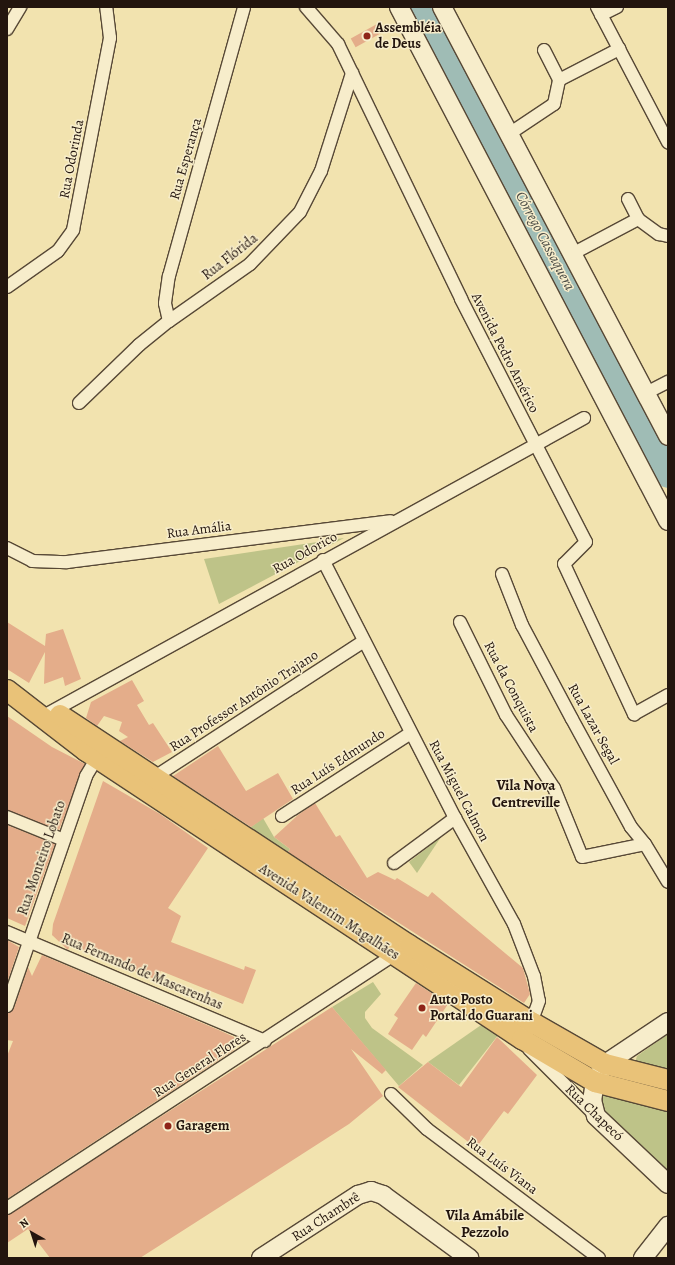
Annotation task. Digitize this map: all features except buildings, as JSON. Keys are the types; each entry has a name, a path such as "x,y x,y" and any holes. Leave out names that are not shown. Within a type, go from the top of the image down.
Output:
{"main road":[{"path":"399,7 668,521"},
{"path":"442,7 668,436"},
{"name":"Avenida Valentim Magalhães","path":"7,688 48,714 101,752 401,950 522,1039 595,1082 668,1101"},
{"name":"Avenida Valentim Magalhães","path":"401,950 605,1064 668,1080"},
{"path":"596,1116 592,1100 595,1082 605,1064 668,1022"},
{"name":"Rua Chapecó","path":"596,1116 668,1183"},
{"name":"Rua Chambrê","path":"261,1258 358,1195 371,1190 383,1195 469,1258"},
{"path":"643,1258 668,1226"}],"street":[{"path":"7,29 20,7"},
{"name":"Rua Odorinda","path":"7,288 58,251 73,230 110,38 106,7"},
{"name":"Rua Esperança","path":"169,321 165,303 168,276 244,7"},
{"name":"Avenida Pedro Américo","path":"306,7 338,44 461,299 586,542 564,564 634,714 668,695"},
{"path":"617,7 599,11 668,142"},
{"path":"559,80 619,49"},
{"path":"509,134 554,104 559,80 544,50"},
{"name":"Rua Flórida","path":"80,403 139,346 169,321 250,264 300,212 321,171 352,73"},
{"path":"628,199 638,218 659,234 668,236"},
{"path":"572,254 638,218"},
{"path":"646,393 668,382"},
{"name":"Rua Odorico","path":"48,714 323,560 584,418"},
{"name":"Rua Amália","path":"7,548 32,561 66,562 398,520"},
{"name":"Rua Miguel Calmon","path":"323,560 455,818 514,924 534,976 539,1001 533,1023 522,1039"},
{"name":"Rua Lazar Segal","path":"502,574 525,630 631,827 645,844 668,882"},
{"name":"Rua da Conquista","path":"460,622 506,715 554,788 582,856 645,844"},
{"name":"Rua Professor Antônio Trajano","path":"147,782 364,641"},
{"name":"Rua Luís Edmundo","path":"282,816 411,733"},
{"name":"Rua Monteiro Lobato","path":"7,1006 86,776 101,752"},
{"path":"7,817 64,840"},
{"path":"394,863 455,818"},
{"name":"Rua Fernando de Mascarenhas","path":"7,932 265,1041"},
{"name":"Rua General Flores","path":"7,1208 265,1041 401,950"},
{"name":"Rua Chapecó","path":"522,1039 531,1052 596,1116"},
{"name":"Rua Luís Viana","path":"391,1094 427,1129 599,1258"}],"green space":[{"path":"344,538 219,604 204,559"},
{"path":"263,818 274,837 290,849 286,855 247,830"},
{"path":"441,837 417,873 409,862"},
{"path":"373,982 381,994 365,1012 365,1018 372,1028 423,1065 399,1086 332,1007"},
{"path":"484,1023 499,1034 459,1085 428,1062"},
{"path":"668,1034 668,1074 635,1063 637,1056"},
{"path":"602,1090 623,1100 668,1111 668,1172 600,1110"}],"waterway":[{"name":"Córrego Cassaquera","path":"421,7 668,475"}],"place":[{"name":"Assembléia de Deus","path":"367,36"},
{"name":"Auto Posto Portal do Guarani","path":"422,1008"},
{"name":"Garagem","path":"168,1126"}],"district":[{"name":"Vila Nova Centreville","path":"526,794"},
{"name":"Vila Amábile Pezzolo","path":"485,1224"}]}
